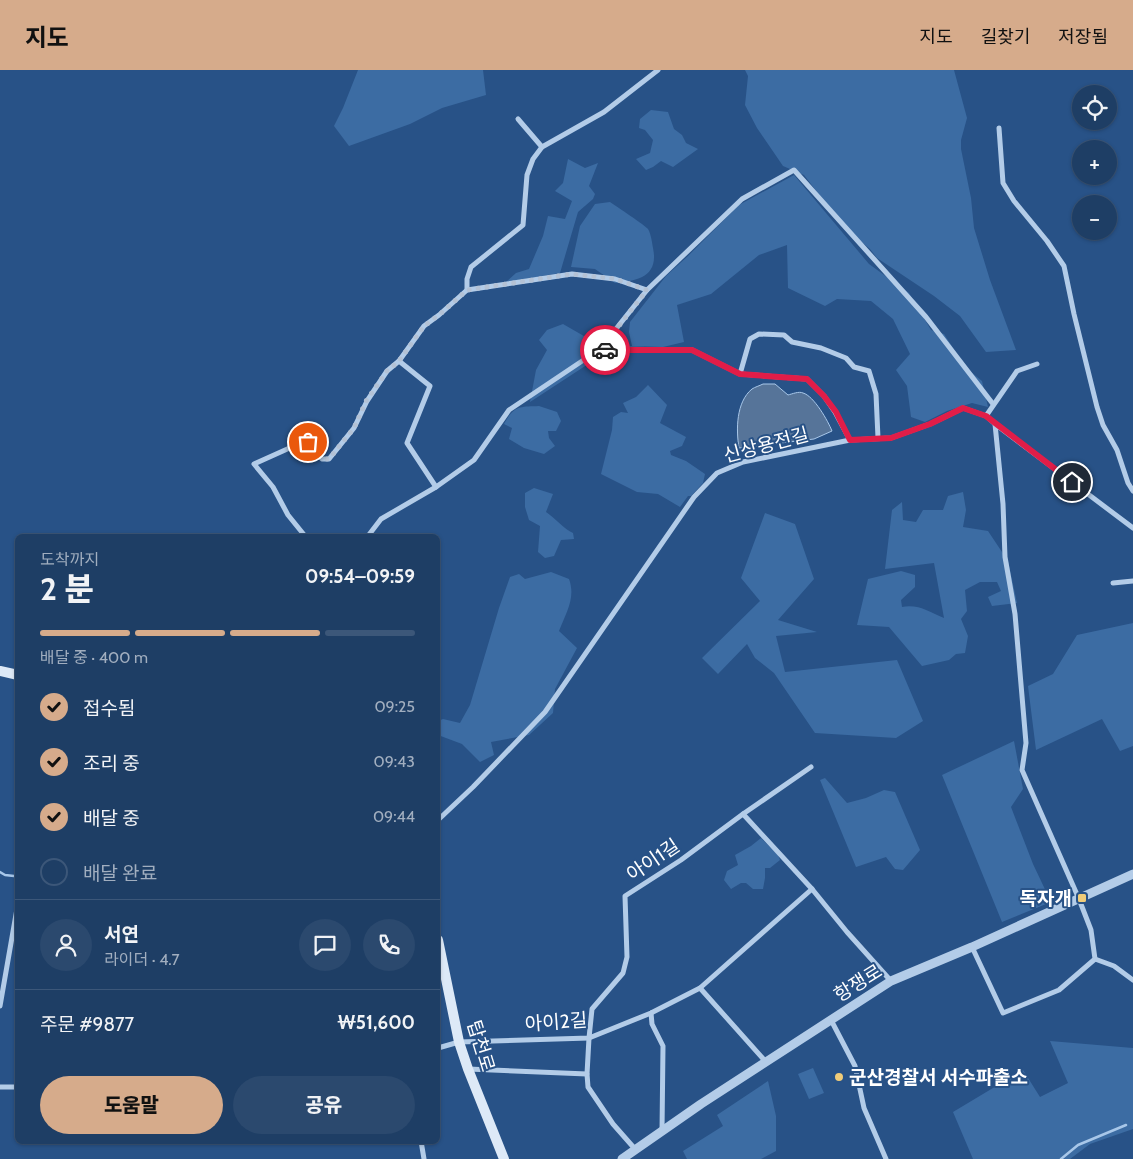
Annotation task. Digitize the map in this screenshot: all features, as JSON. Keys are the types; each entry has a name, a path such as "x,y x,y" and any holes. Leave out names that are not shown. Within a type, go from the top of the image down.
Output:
{"main road":[{"path":"0,671 15,674"},
{"name":"탑천로","path":"440,950 459,1042 504,1159"}],"street":[{"path":"467,290 467,279 472,267 523,224 527,175 542,147 604,112 658,70"},
{"path":"518,119 542,147"},
{"path":"999,128 1003,183 1014,201 1047,241 1064,266 1097,407 1103,425 1117,450 1128,483 1133,491"},
{"path":"370,534 381,519 436,488 474,460 509,410 600,350 647,290 742,199 794,170 926,317 993,404"},
{"path":"303,534 288,515 273,487 254,464 294,446 308,442 322,459 329,459 354,428 366,401 387,371 399,361 424,326 467,290 572,274 615,279 647,290"},
{"path":"740,374 750,339 759,334 784,335 792,342 821,348 846,358 854,367 869,371 876,394 878,438"},
{"path":"600,350 692,350 740,374 807,379 824,396 836,412 850,440"},
{"path":"399,361 430,386 407,443 436,488"},
{"path":"986,416 1017,371 1037,364"},
{"name":"신상용전길","path":"440,818 473,787 545,712 694,497 717,473 743,462 850,440 891,438 922,427 963,408 986,416 1133,528"},
{"path":"995,424 1003,504 1005,557 1015,614 1026,742 1022,770 1091,930 1095,959"},
{"path":"1113,583 1133,581"},
{"path":"811,768 743,814 812,889 891,981"},
{"name":"아이1길","path":"635,1149 613,1124 588,1087 587,1074 588,1038 592,1009 623,973 627,957 625,896 681,860 743,814"},
{"name":"항쟁로","path":"622,1159 891,981 972,947 1133,874"},
{"name":"아이2길","path":"440,1047 459,1042 588,1038 651,1013 700,988 812,889"},
{"path":"0,1006 15,920"},
{"path":"972,947 1003,1013 1058,990 1095,959"},
{"path":"1095,959 1114,966 1133,980"},
{"path":"700,988 766,1062"},
{"path":"651,1013 652,1024 663,1046 662,1131"},
{"path":"831,1020 855,1066 864,1108 886,1159"},
{"path":"468,1069 587,1074"},
{"path":"0,1087 15,1087"},
{"path":"422,1144 424,1159"}],"shaded area":[{"path":"358,70 483,70 486,95 442,108 410,124 349,146 334,126"},
{"path":"745,70 954,70 967,118 961,140 961,149 971,198 974,228 990,280 1016,350 986,352 960,316 934,296 877,258 870,249 844,227 804,175 783,166 757,128 745,105 748,76"},
{"path":"651,110 668,112 674,129 682,135 686,143 698,149 673,167 661,161 646,170 636,159 650,153 653,140 645,130 639,128 640,119"},
{"path":"568,159 585,168 598,163 589,186 595,194 593,199 578,212 560,273 506,282 516,273 529,269 543,236 548,216 565,219 572,201 555,191 563,183"},
{"path":"794,175 869,264 909,293 931,330 944,334 966,368 982,381 988,407 972,403 947,411 925,422 911,417 907,386 896,370 910,354 893,319 871,301 837,299 825,306 788,288 787,245 759,255 711,294 677,305 684,342 663,347 632,346 629,332 630,322 666,276 739,205"},
{"path":"610,202 646,227 650,233 654,257 653,265 645,275 631,281 615,283 595,269 571,267 580,226 595,204"},
{"path":"563,324 596,343 602,355 530,402 536,370 547,350 539,340 547,330"},
{"path":"763,384 775,384 788,395 800,392 807,395 820,409 832,431 814,439 739,448 738,417 743,401 752,389"},
{"path":"648,385 667,405 660,423 686,437 682,446 670,451 671,455 686,461 705,474 703,483 691,496 688,496 680,507 658,494 637,492 601,474 612,430 613,417 621,412 628,413 623,403 636,397"},
{"path":"539,406 557,412 561,421 556,431 548,431 549,438 555,446 544,454 524,448 509,439 512,428 504,424 514,410"},
{"path":"534,488 553,494 546,512 573,533 574,539 561,540 554,556 545,558 538,552 540,526 529,520 525,507 525,493"},
{"path":"963,492 966,510 963,527 988,531 1008,561 1017,603 992,606 988,597 1001,591 997,582 980,582 965,590 967,611 961,619 968,636 965,653 956,654 949,660 922,666 889,627 857,625 868,579 901,571 915,575 915,587 901,600 902,607 919,608 944,618 934,563 885,569 892,510 902,502 903,520 916,522 923,510 943,510 948,496"},
{"path":"765,513 795,524 814,579 778,620 817,632 776,636 785,672 897,660 923,721 896,738 815,733 774,673 755,658 747,644 718,674 702,658 760,601 741,578"},
{"path":"551,572 569,579 571,599 559,631 577,648 555,689 553,713 529,735 491,742 494,755 480,762 462,744 440,736 440,720 443,719 460,723 470,705 510,577 519,574 525,579"},
{"path":"1133,623 1133,746 1120,751 1102,719 1036,750 1028,686 1053,674 1077,635"},
{"path":"1014,741 1023,789 1011,807 1033,864 1051,902 1002,922 942,775"},
{"path":"825,778 847,803 866,798 884,790 895,792 920,850 903,870 895,869 886,857 856,867 820,780"},
{"path":"761,838 778,855 780,860 770,868 765,868 763,889 753,889 746,883 741,883 731,889 724,880 727,871 738,865 735,855"},
{"path":"1050,1041 1133,1048 1133,1129 1090,1144 1070,1159 973,1159 953,1112 1023,1070 1040,1097 1068,1083"},
{"path":"813,1068 824,1093 809,1099 798,1074"},
{"path":"768,1081 776,1116 776,1151 761,1159 687,1159 683,1151 723,1126 717,1115"}],"waterway":[{"path":"0,872 5,875 14,876"},
{"path":"1061,1159 1078,1145 1126,1125"}],"way so far":[{"path":"308,442 322,459 329,459 354,428 366,401 387,371 399,361 424,326 467,290 572,274 615,279 647,290 600,350 605,350"}],"place":[{"name":"독자개","path":"1082,898"},
{"name":"군산경찰서 서수파출소","path":"839,1077"}],"route":[{"path":"605,350 692,350 740,374 807,379 824,396 836,412 850,440 891,438 930,424 963,408 986,416 1072,482"}]}
